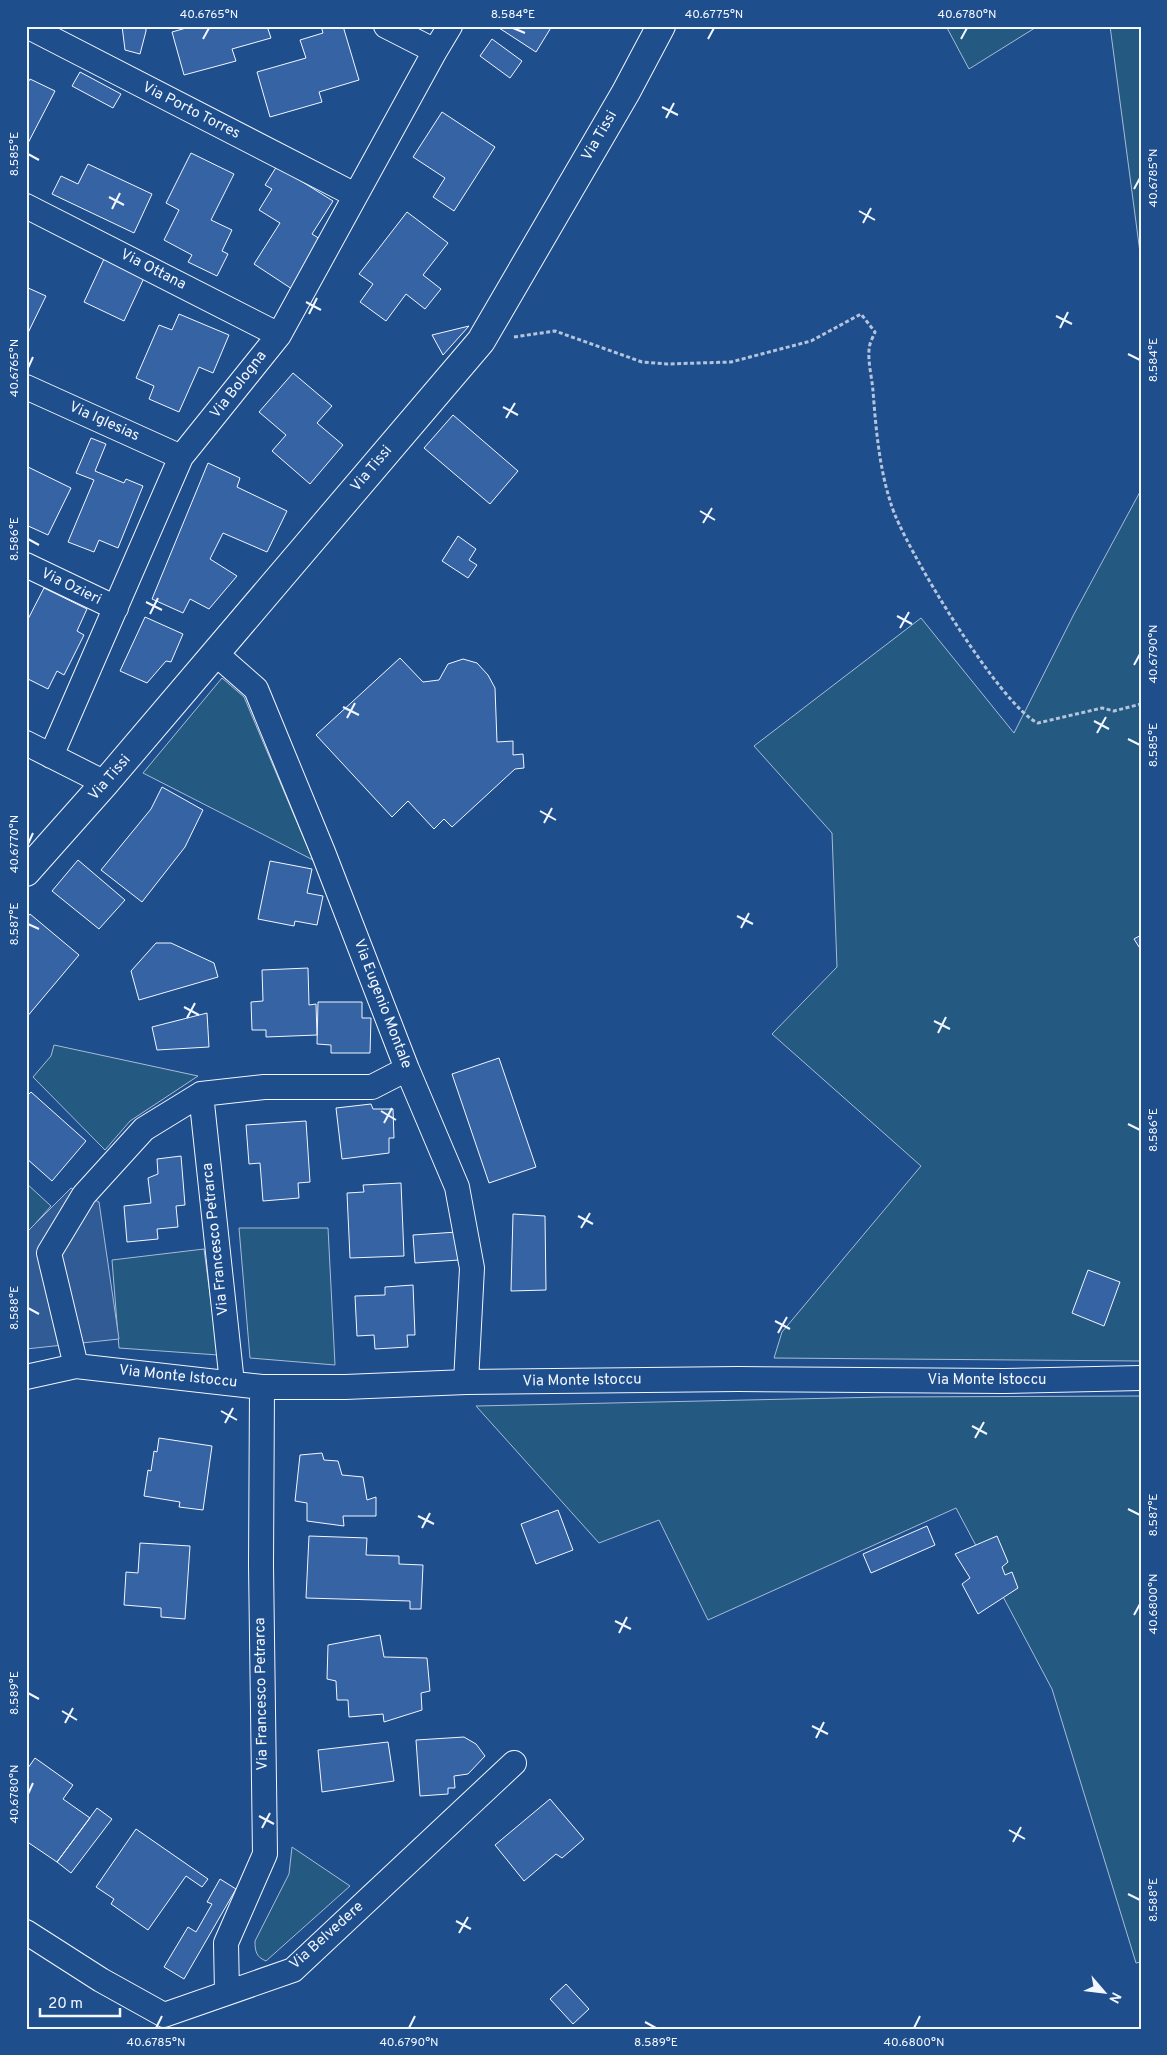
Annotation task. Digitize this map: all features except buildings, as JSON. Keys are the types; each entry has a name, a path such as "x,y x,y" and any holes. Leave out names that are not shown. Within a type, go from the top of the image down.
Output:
{"main road":[{"name":"Via Tissi","path":"26,872 106,783 481,341 626,92 661,26"}],"street":[{"name":"Via Porto Torres","path":"27,26 355,196"},
{"path":"386,26 435,51"},
{"name":"Via Bologna","path":"51,756 181,457 279,334 450,26"},
{"name":"Via Ottana","path":"26,206 279,334"},
{"name":"Via Iglesias","path":"26,386 181,457"},
{"name":"Via Ozieri","path":"26,565 116,608"},
{"name":"Via Eugenio Montale","path":"215,653 256,689 323,852 406,1069 457,1187 472,1268 466,1382"},
{"path":"26,744 106,783"},
{"path":"76,1366 49,1253 84,1195 144,1129 201,1094 264,1087 372,1087 406,1069"},
{"name":"Via Francesco Petrarca","path":"201,1094 232,1384"},
{"name":"Via Monte Istoccu","path":"26,1377 76,1366 262,1387 345,1387 466,1382 729,1379 1004,1382 1141,1378"},
{"name":"Via Francesco Petrarca","path":"226,1992 226,1943 265,1854 260,1565 262,1387"},
{"name":"Via Belvedere","path":"26,1932 101,1980 164,2014 293,1970 514,1763"}],"path":[{"path":"481,341 555,331 642,362 667,364 731,362 811,341 861,314 875,332 869,349 879,456 891,505 902,531 953,619 998,684 1029,719 1038,722 1102,708 1114,711 1141,704"}],"shaded area":[{"path":"946,26 1038,26 969,69"},
{"path":"1110,26 1141,26 1141,260"},
{"path":"1141,490 1141,1361 774,1358 782,1332 921,1166 772,1034 837,967 832,833 754,746 921,618 1014,733 1074,614"},
{"path":"222,678 244,697 313,860 143,773"},
{"path":"54,1045 198,1076 130,1121 105,1150 33,1077 51,1056"},
{"path":"26,1183 51,1206 26,1234"},
{"path":"71,1188 99,1202 119,1339 26,1349 26,1233"},
{"path":"239,1228 328,1228 335,1365 250,1358"},
{"path":"204,1249 218,1355 119,1348 112,1260"},
{"path":"1141,1396 1141,1962 1136,1963 1052,1689 956,1508 708,1620 659,1520 599,1543 476,1406 883,1397"},
{"path":"292,1847 350,1886 266,1961 260,1958 257,1953 255,1941 289,1874"}]}
